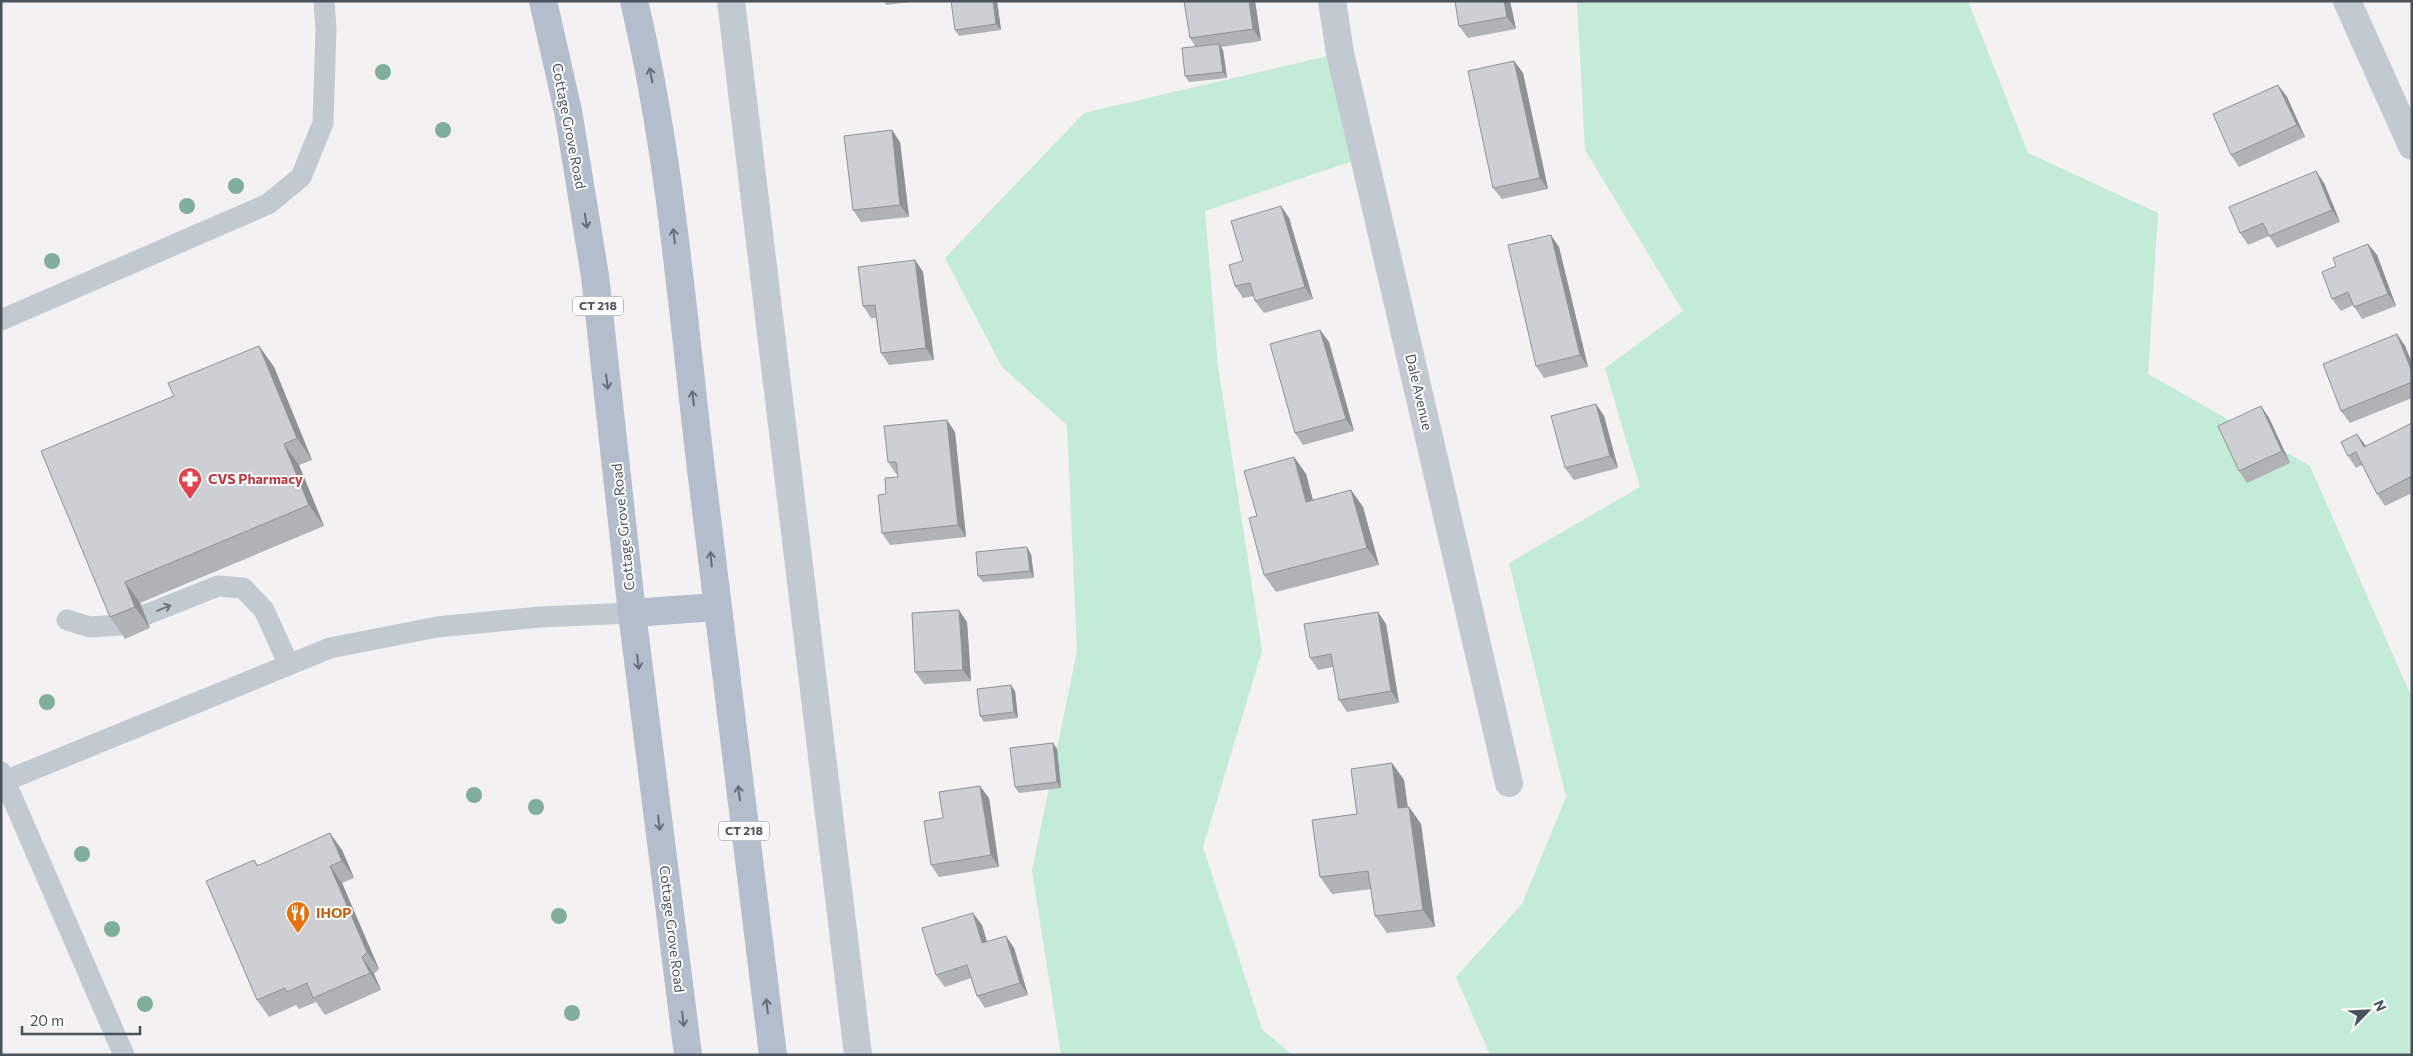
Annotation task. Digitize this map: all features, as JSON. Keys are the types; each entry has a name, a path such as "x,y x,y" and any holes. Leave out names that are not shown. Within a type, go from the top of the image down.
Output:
{"main road":[{"name":"Cottage Grove Road","path":"543,1 568,111 595,276 625,531 632,613 688,1055"},
{"name":"CT 218","path":"634,1 648,60 662,146 716,608 773,1055"},
{"path":"632,613 716,608"}],"street":[{"path":"731,1 858,1055"},
{"name":"Dale Avenue","path":"1332,1 1342,63 1509,783"},
{"path":"2347,1 2412,146"}],"lane":[{"path":"1,320 268,204 301,177 322,123 326,29 324,1"},
{"path":"67,620 90,627 120,625 218,586 243,588 264,610 288,665"},
{"path":"124,1055 3,776 330,648 437,627 540,617 632,613"}],"green space":[{"path":"1577,1 1968,1 2028,153 2158,213 2148,374 2310,466 2412,698 2412,1055 1490,1055 1456,977 1522,904 1566,797 1509,563 1640,487 1605,368 1683,311 1585,150"},
{"path":"1340,53 1364,157 1205,211 1218,366 1262,651 1203,847 1262,1029 1292,1055 1061,1055 1032,871 1077,651 1067,425 1002,367 945,258 1084,113"}],"building":[{"path":"951,1 993,1 996,24 955,30"},
{"path":"1184,1 1249,1 1253,29 1190,38"},
{"path":"1455,1 1504,1 1507,17 1459,26"},
{"path":"1219,44 1223,72 1185,76 1182,48"},
{"path":"1514,61 1540,178 1493,188 1468,71"},
{"path":"2278,85 2297,125 2231,155 2213,114"},
{"path":"892,130 900,205 853,210 844,136"},
{"path":"2316,171 2332,210 2269,236 2263,223 2240,233 2229,207"},
{"path":"1281,206 1305,287 1255,301 1250,283 1235,286 1229,265 1243,261 1231,221"},
{"path":"1551,235 1580,355 1536,366 1508,245"},
{"path":"2368,244 2388,294 2354,307 2348,292 2332,299 2322,272 2336,266 2333,258"},
{"path":"915,260 926,348 881,353 875,305 863,306 858,267"},
{"path":"1320,330 1346,419 1295,433 1270,344"},
{"path":"2397,334 2412,372 2412,382 2341,411 2323,364"},
{"name":"CVS Pharmacy","path":"259,346 297,438 284,444 309,505 125,582 135,607 110,617 41,451 174,396 168,383"},
{"path":"1596,404 1610,456 1565,468 1551,416"},
{"path":"2261,406 2282,451 2239,471 2218,426"},
{"path":"947,420 958,525 882,533 878,495 886,494 885,478 898,477 896,462 888,462 884,426"},
{"path":"2412,423 2412,476 2377,494 2356,452 2348,456 2341,442 2357,434 2364,447"},
{"path":"1294,457 1306,502 1351,490 1367,548 1264,575 1249,518 1257,516 1244,471"},
{"path":"1027,547 1030,571 978,576 976,552"},
{"path":"959,610 963,670 915,672 912,613"},
{"path":"1378,612 1391,691 1339,700 1331,654 1310,658 1304,624"},
{"path":"1011,685 1014,712 980,716 977,689"},
{"path":"1053,743 1057,782 1015,787 1010,748"},
{"path":"1392,763 1398,808 1409,807 1423,910 1375,916 1368,871 1320,877 1312,820 1357,814 1351,769"},
{"path":"980,786 991,855 931,865 924,821 943,818 939,792"},
{"name":"IHOP","path":"330,833 342,861 330,866 367,952 362,957 370,973 313,998 307,983 287,992 285,988 257,1000 206,881 254,860 257,866"},
{"path":"973,913 982,943 1006,936 1020,983 977,996 967,965 936,975 922,928"}],"place":[{"name":"CVS Pharmacy","path":"190,500"},
{"name":"IHOP","path":"298,934"}]}
